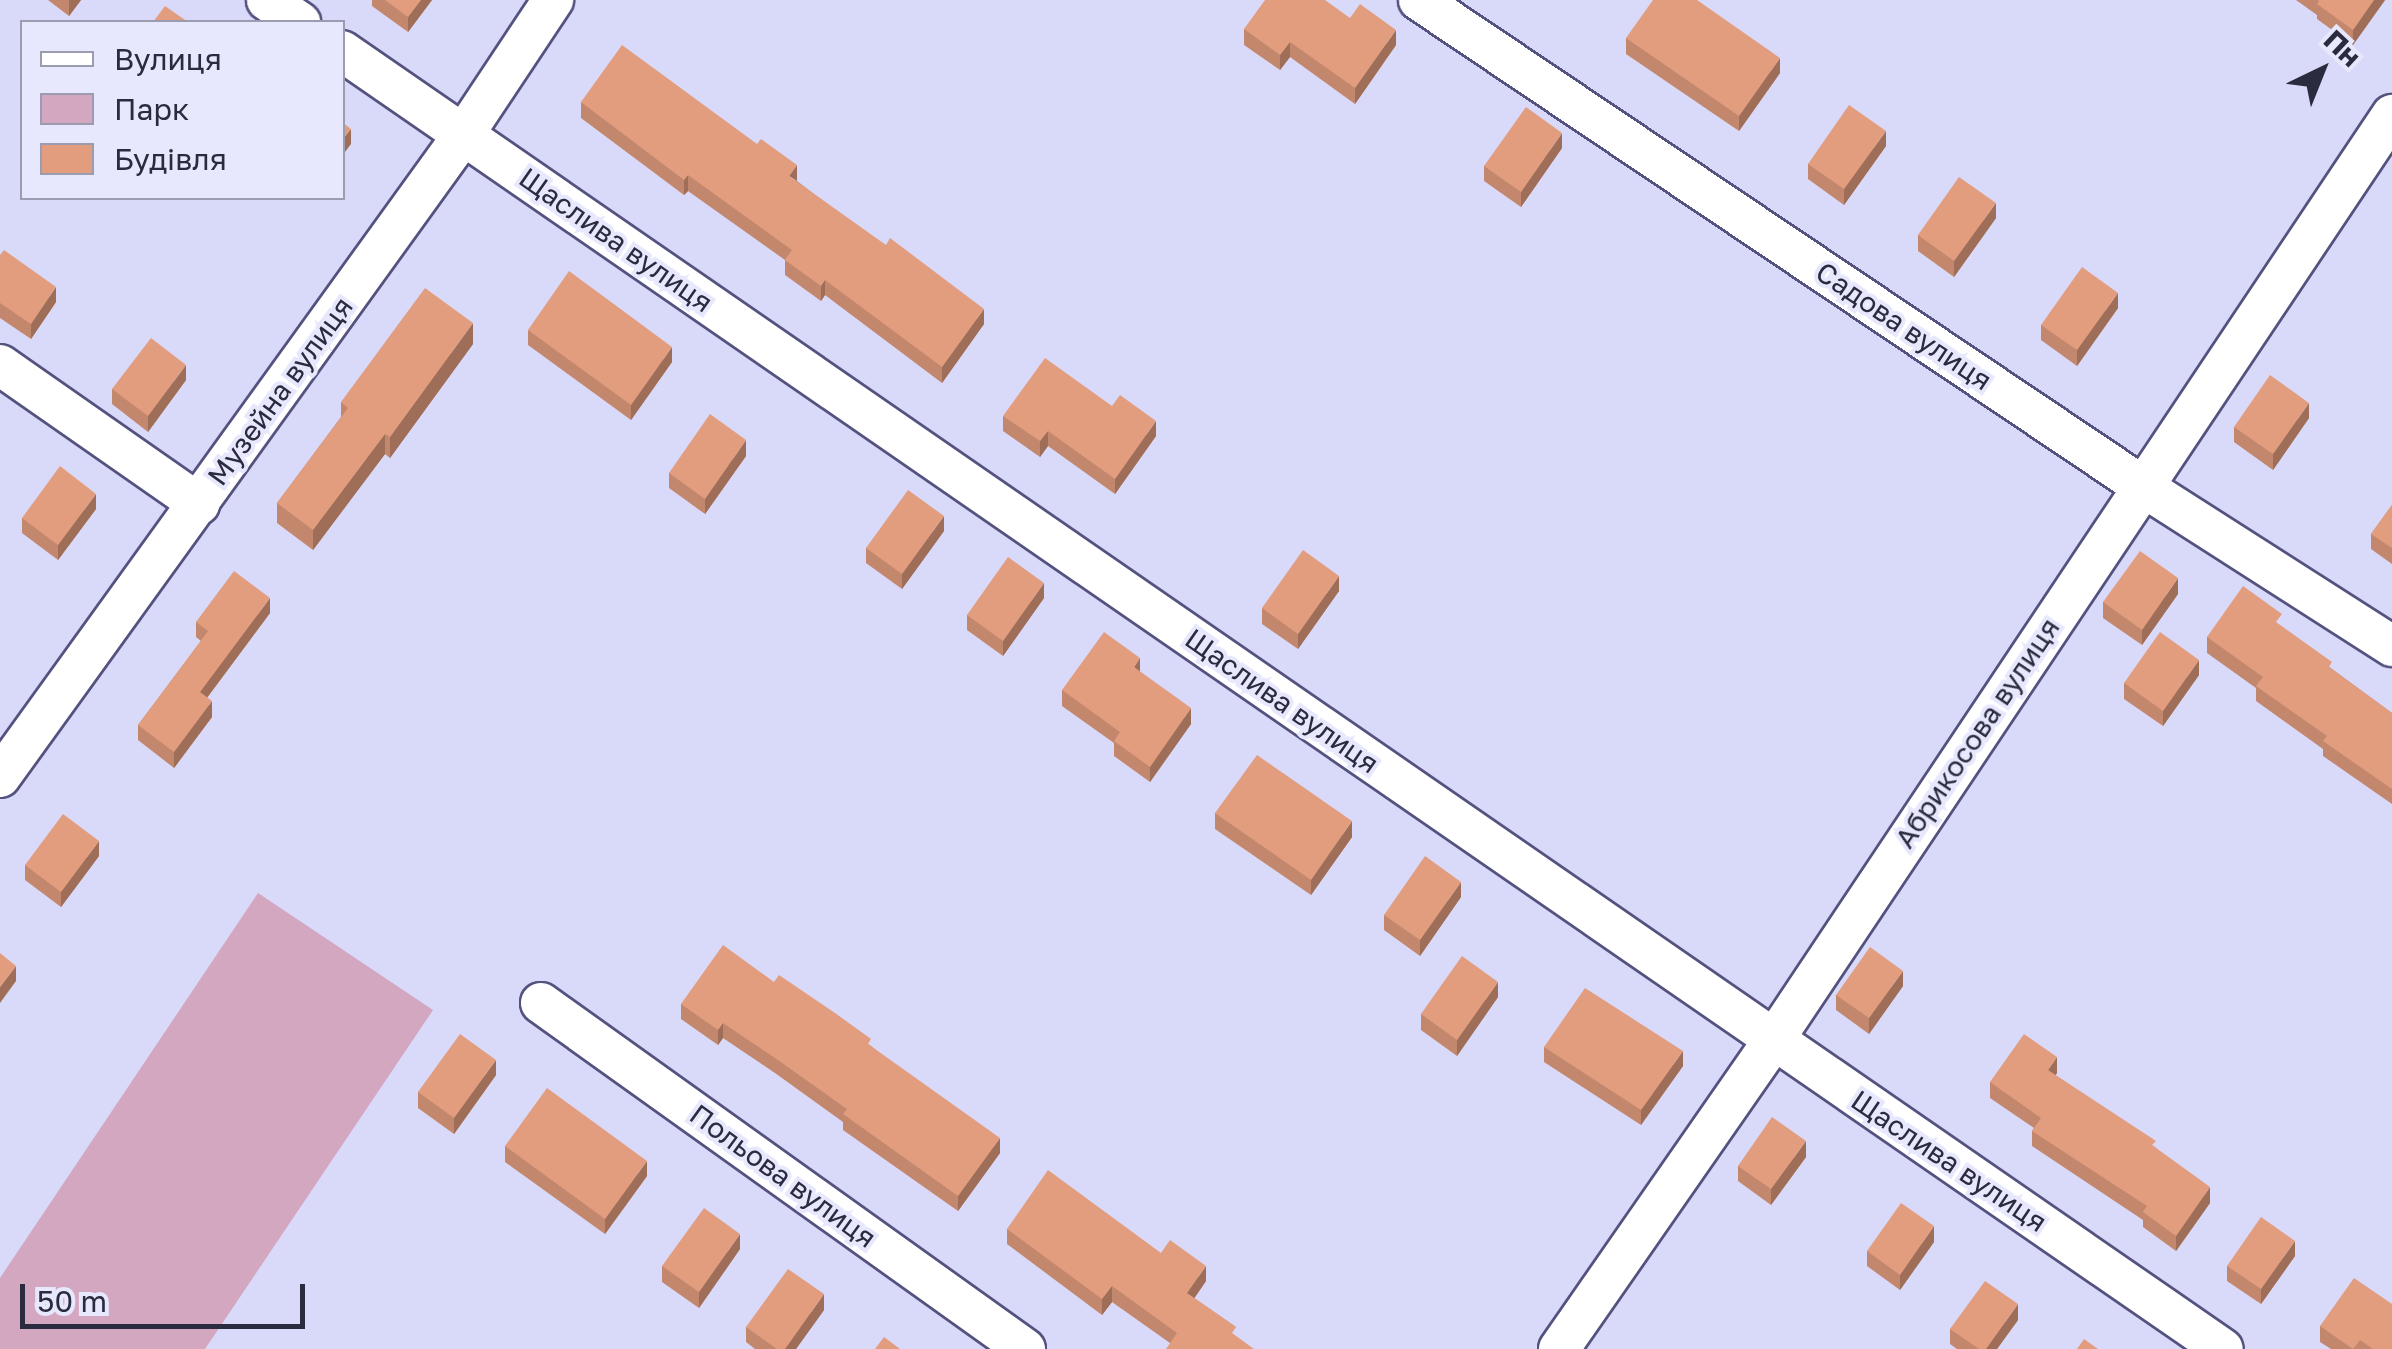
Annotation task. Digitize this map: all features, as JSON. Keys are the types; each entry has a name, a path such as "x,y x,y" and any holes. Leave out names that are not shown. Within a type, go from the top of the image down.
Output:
{"street":[{"path":"267,0 297,20"},
{"name":"Музейна вулиця","path":"0,777 464,134 553,0"},
{"name":"Садова вулиця","path":"1419,0 2142,486 2392,646"},
{"name":"Щаслива вулиця","path":"345,53 2223,1349"},
{"name":"Абрикосова вулиця","path":"1559,1349 1773,1042 2392,115"},
{"path":"0,364 199,504"},
{"name":"Польова вулиця","path":"542,1003 1026,1349"}],"green space":[{"path":"258,893 433,1010 205,1349 0,1349 0,1278"}],"building":[{"path":"385,0 421,0 408,17"},
{"path":"1265,0 1325,0 1350,18 1360,4 1396,30 1355,88 1290,42 1280,55 1244,29"},
{"path":"1653,0 1697,0 1780,58 1739,116 1626,38"},
{"path":"2318,0 2374,0 2353,30 2317,4"},
{"path":"165,6 185,20 154,20"},
{"path":"622,45 757,144 761,139 797,165 789,176 886,245 890,238 984,309 942,367 825,280 821,286 785,260 792,250 688,175 684,180 581,102"},
{"path":"1849,105 1886,131 1844,189 1808,164"},
{"path":"1526,107 1562,133 1521,192 1484,166"},
{"path":"1959,177 1996,203 1954,261 1918,235"},
{"path":"4,250 56,287 31,324 0,303 0,255"},
{"path":"2082,267 2118,293 2077,350 2041,325"},
{"path":"569,271 672,347 631,405 528,330"},
{"path":"425,288 473,323 390,437 385,434 313,530 277,503 348,408 341,402"},
{"path":"151,338 186,365 148,416 112,389"},
{"path":"1045,358 1112,406 1120,395 1156,421 1115,479 1048,431 1040,441 1003,416"},
{"path":"2270,375 2309,403 2273,454 2234,427"},
{"path":"710,414 746,440 705,499 669,473"},
{"path":"60,466 96,494 58,545 22,518"},
{"path":"908,490 944,516 902,574 866,548"},
{"path":"2392,505 2392,548 2371,534"},
{"path":"1303,550 1339,576 1298,634 1262,608"},
{"path":"2140,551 2178,578 2142,630 2103,602"},
{"path":"1008,557 1044,583 1003,641 967,615"},
{"path":"234,571 270,598 200,692 212,701 174,752 138,725 208,631 196,622"},
{"path":"2243,586 2282,614 2276,622 2332,662 2329,667 2392,713 2392,789 2323,741 2327,736 2256,686 2263,677 2207,637"},
{"path":"1104,632 1140,658 1134,667 1191,708 1150,767 1114,741 1120,732 1062,690"},
{"path":"2160,632 2199,660 2163,711 2124,683"},
{"path":"1257,755 1352,821 1311,880 1215,813"},
{"path":"63,814 99,841 61,892 25,865"},
{"path":"1425,856 1461,882 1420,940 1384,915"},
{"path":"723,945 774,982 779,975 835,1013 871,1039 868,1044 1000,1138 958,1196 843,1114 847,1109 775,1058 723,1023 718,1030 681,1004"},
{"path":"1870,947 1903,971 1869,1018 1836,995"},
{"path":"0,953 16,966 0,987"},
{"path":"1462,956 1498,982 1457,1040 1421,1014"},
{"path":"1585,988 1683,1051 1641,1110 1544,1047"},
{"path":"460,1034 496,1060 454,1118 418,1092"},
{"path":"2024,1034 2057,1057 2048,1070 2156,1141 2152,1145 2210,1187 2176,1236 2143,1212 2147,1206 2032,1131 2041,1118 1990,1082"},
{"path":"547,1088 647,1161 605,1219 505,1146"},
{"path":"1772,1117 1806,1141 1771,1189 1738,1166"},
{"path":"1048,1170 1161,1253 1170,1240 1206,1266 1187,1293 1236,1327 1232,1333 1254,1349 1166,1349 1177,1333 1112,1286 1102,1299 1007,1229"},
{"path":"1901,1203 1934,1226 1900,1275 1867,1251"},
{"path":"704,1208 740,1234 699,1292 662,1266"},
{"path":"2261,1217 2295,1241 2261,1289 2227,1266"},
{"path":"788,1269 824,1294 785,1349 777,1349 746,1327"},
{"path":"2354,1278 2392,1304 2392,1349 2373,1349 2360,1340 2353,1349 2320,1326"},
{"path":"1985,1281 2018,1304 1986,1349 1979,1349 1950,1329"},
{"path":"884,1337 900,1349 875,1349"},
{"path":"2084,1339 2098,1349 2077,1349"}]}
